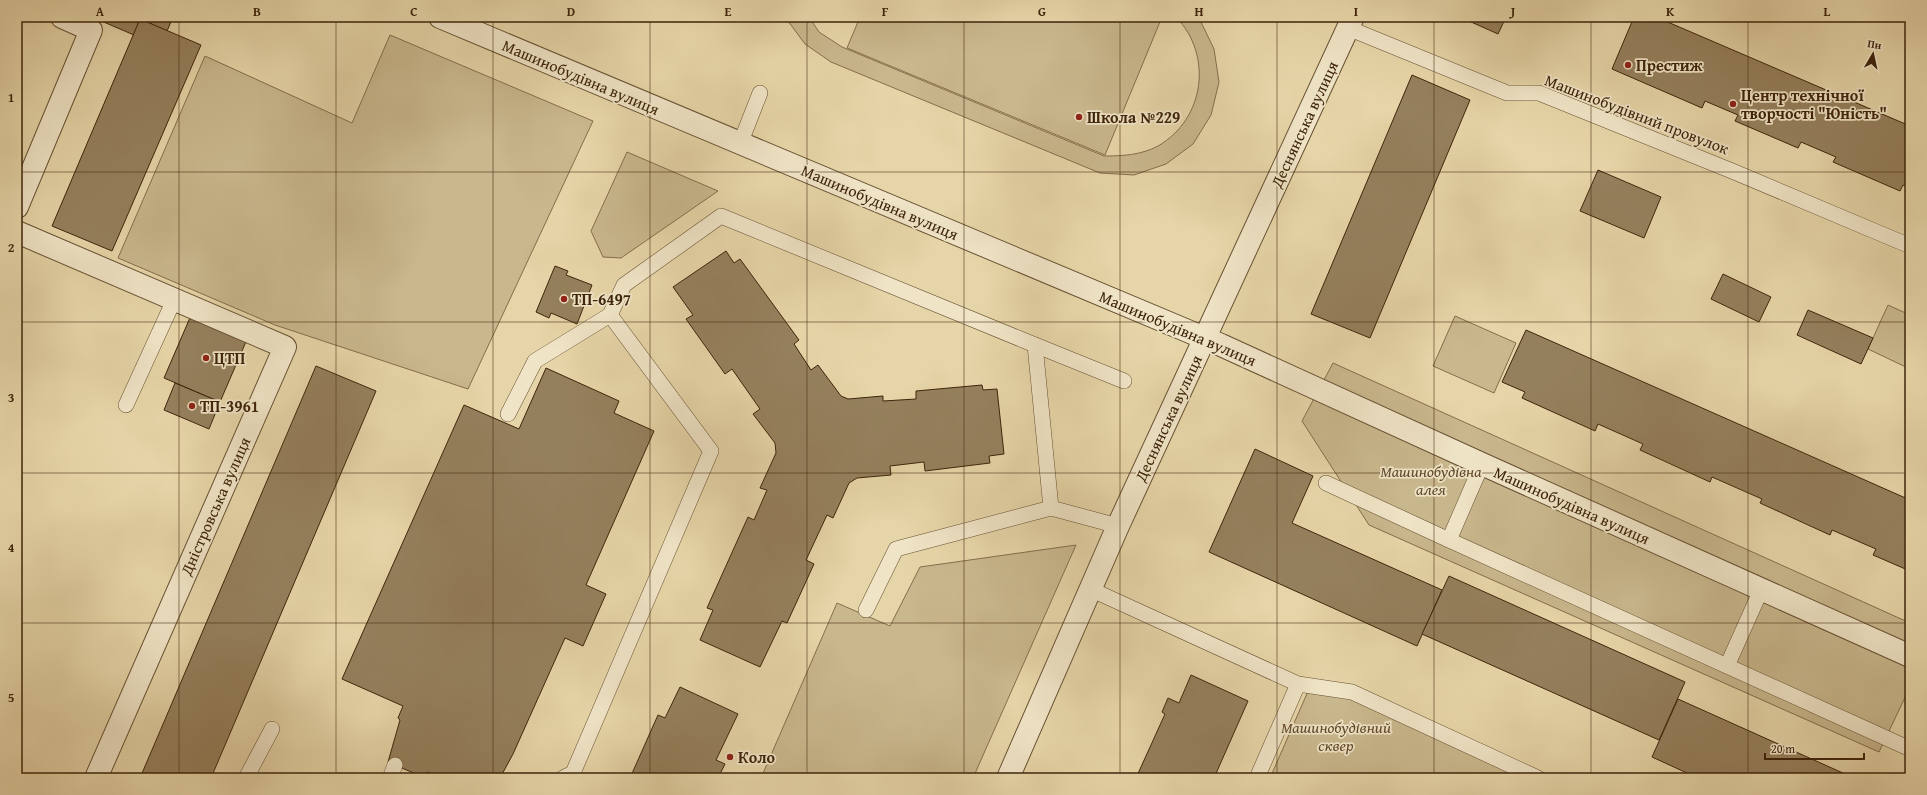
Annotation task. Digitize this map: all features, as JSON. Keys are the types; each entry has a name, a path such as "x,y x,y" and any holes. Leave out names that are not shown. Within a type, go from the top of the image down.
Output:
{"street":[{"path":"17,207 90,30 62,17"},
{"name":"Машинобудівна вулиця","path":"441,17 1204,338 1910,656"},
{"name":"Деснянська вулиця","path":"1008,778 1118,526 1351,23"},
{"name":"Дністровська вулиця","path":"17,232 285,347 96,778"}],"lane":[{"name":"Машинобудівний провулок","path":"1351,23 1507,93 1539,93 1732,171 1910,246"},
{"path":"740,144 760,93"},
{"path":"508,414 535,361 610,315 624,285 721,216 1124,382"},
{"path":"126,405 174,300"},
{"path":"563,778 573,773 711,451 610,315"},
{"path":"1035,345 1051,508"},
{"path":"1449,540 1482,464"},
{"path":"1326,483 1908,748 1910,747"},
{"path":"866,610 896,549 1051,508 1118,526"},
{"path":"1090,590 1298,684 1352,692 1538,778"},
{"path":"1727,666 1761,590"},
{"path":"1257,778 1298,684"},
{"path":"246,778 272,729"}],"green space":[{"path":"785,17 809,17 819,32 842,47 1104,156 1132,154 1152,149 1174,134 1186,120 1194,103 1198,86 1199,67 1195,49 1188,32 1176,17 1199,18 1214,49 1219,82 1211,115 1193,144 1166,164 1134,175 1100,173 831,62 805,44"},
{"path":"860,17 1162,17 1105,155 847,48"},
{"path":"390,35 593,121 468,389 275,325 118,258 205,56 352,123"},
{"path":"627,152 718,191 621,258 603,257 591,231"},
{"path":"1888,305 1910,315 1910,369 1868,349"},
{"path":"1455,316 1516,343 1494,393 1433,366"},
{"name":"Машинобудівна алея","path":"1333,363 1910,623 1910,687 1879,752 1369,525 1302,421"},
{"path":"1076,545 973,778 761,778 837,603 890,626 920,567"},
{"name":"Машинобудівний сквер","path":"1309,689 1352,695 1531,778 1270,778"}],"building":[{"path":"92,17 173,17 167,31 140,19 134,35"},
{"path":"1460,17 1506,17 1498,34"},
{"path":"1634,17 1656,17 1910,126 1910,188 1903,185 1900,191 1833,162 1836,157 1801,142 1798,148 1735,121 1738,115 1705,101 1702,108 1612,69"},
{"path":"140,19 201,45 112,251 52,226"},
{"path":"1412,75 1470,100 1370,338 1311,314"},
{"path":"1598,170 1661,197 1644,238 1580,211"},
{"path":"726,251 734,263 740,259 799,340 794,344 811,370 818,365 841,396 848,399 883,396 883,401 916,399 916,391 982,385 983,390 997,389 1004,454 989,456 990,463 925,471 924,462 890,466 891,475 857,478 849,483 833,518 827,515 806,560 814,564 787,623 782,621 760,667 700,640 713,610 707,608 748,517 754,520 767,490 760,488 776,453 775,443 753,414 760,409 732,369 725,374 686,319 693,315 673,287"},
{"name":"ТП-6497","path":"555,266 568,271 566,275 592,285 577,324 551,313 549,318 536,312"},
{"path":"1723,274 1771,297 1759,322 1711,299"},
{"path":"1808,310 1873,338 1861,364 1797,335"},
{"name":"ЦТП","path":"192,313 248,337 220,402 164,378"},
{"path":"1526,330 1910,500 1910,571 1873,555 1876,549 1832,530 1830,535 1760,503 1762,499 1712,477 1710,482 1640,450 1643,444 1598,424 1595,431 1522,398 1525,392 1502,382"},
{"path":"316,366 376,391 211,778 140,778"},
{"path":"546,368 619,401 614,413 654,431 586,585 606,594 583,646 565,638 513,754 500,778 442,778 427,772 425,778 388,762 400,720 398,718 403,706 342,679 464,405 519,429"},
{"name":"ТП-3961","path":"175,383 220,402 209,429 164,410"},
{"path":"1255,449 1313,476 1292,523 1442,590 1417,646 1209,552"},
{"path":"1449,576 1685,682 1659,740 1422,634"},
{"path":"1191,675 1248,701 1214,778 1136,778 1165,714 1162,712 1168,698 1179,703"},
{"path":"680,687 738,714 716,760 725,764 718,778 630,778 658,715 665,718"},
{"path":"1678,699 1854,778 1698,778 1652,757"}],"place":[{"name":"Престиж","path":"1628,65"},
{"name":"Центр технічної творчості \"Юність\"","path":"1733,104"},
{"name":"Школа №229","path":"1079,117"},
{"name":"ТП-6497","path":"564,299"},
{"name":"ЦТП","path":"206,358"},
{"name":"ТП-3961","path":"192,406"},
{"name":"Коло","path":"730,757"}]}
